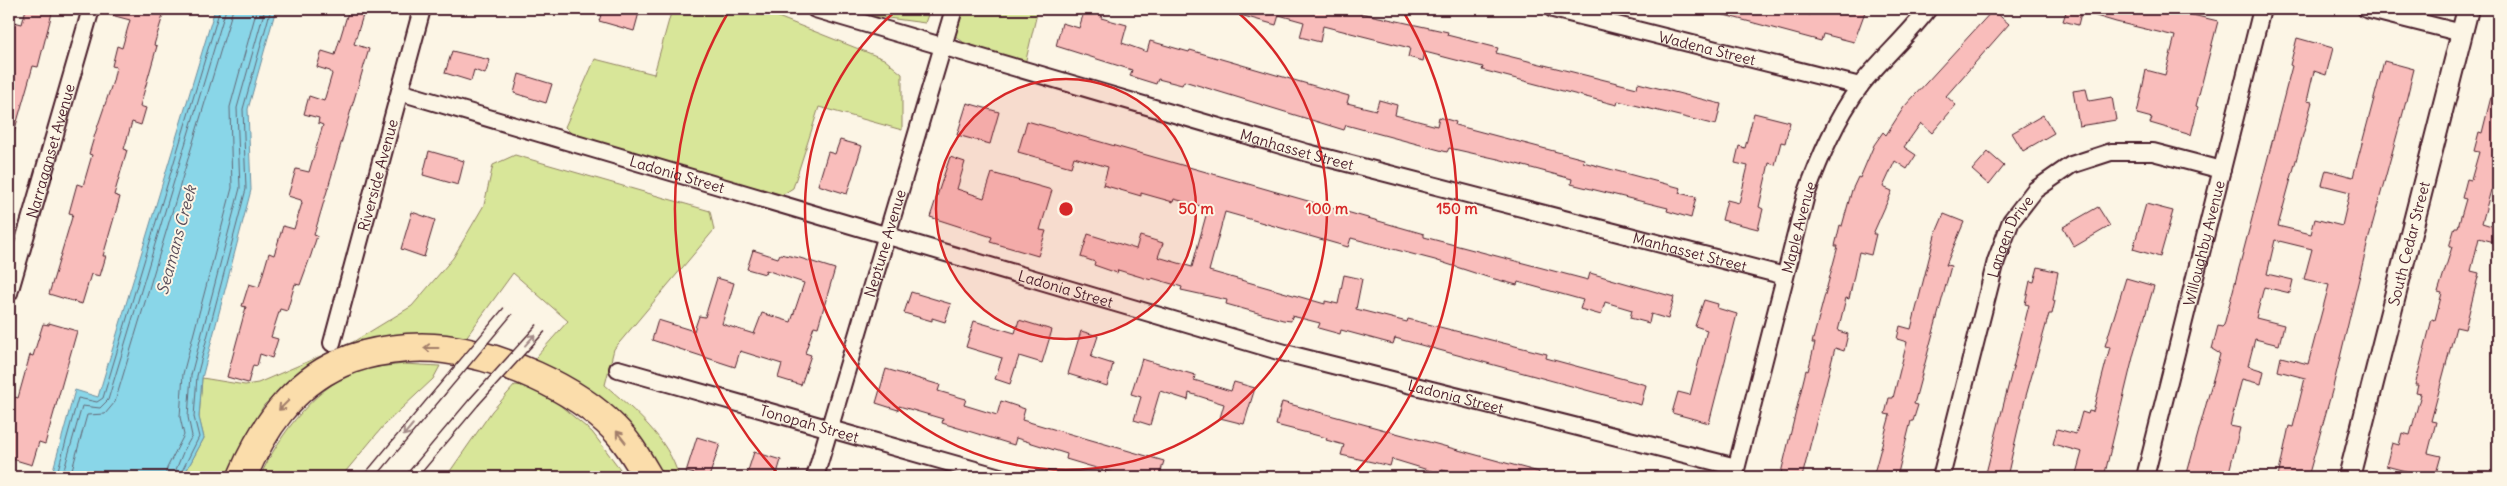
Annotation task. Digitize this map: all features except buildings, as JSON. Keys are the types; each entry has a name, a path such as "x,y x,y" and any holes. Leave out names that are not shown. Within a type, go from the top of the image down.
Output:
{"highway":[{"path":"242,477 257,442 280,408 309,382 341,363 374,354 421,348 445,349 487,359 553,384 586,404 614,428 636,456 648,477"}],"street":[{"name":"Narraganset Avenue","path":"9,293 91,9"},
{"name":"Riverside Avenue","path":"332,343 422,9"},
{"name":"Manhasset Street","path":"815,9 1308,153 1785,276"},
{"name":"Neptune Avenue","path":"815,477 954,9"},
{"name":"Wadena Street","path":"1553,9 1860,86"},
{"name":"Maple Avenue","path":"1735,472 1806,195 1818,162 1836,124 1860,86 1928,9"},
{"name":"Willoughby Avenue","path":"2144,477 2262,9"},
{"path":"2366,9 2462,33"},
{"name":"South Cedar Street","path":"2349,477 2468,9"},
{"name":"Ladonia Street","path":"400,92 1285,353 1735,472"},
{"name":"Langen Drive","path":"1941,477 1996,260 2012,221 2035,190 2071,165 2111,152 2153,152 2222,170"},
{"name":"Tonopah Street","path":"618,369 1000,477"}],"lane":[{"path":"369,477 508,311"},
{"path":"411,477 474,402 541,328"}],"green space":[{"path":"672,9 751,9 768,13 884,59 902,74 902,130 819,107 793,188 782,195 575,137 565,127 595,59 654,74"},
{"path":"850,9 930,9 925,23 873,16"},
{"path":"961,9 1038,9 1025,64 967,45 955,36"},
{"path":"515,155 710,211 714,230 614,349 605,385 639,415 659,438 674,463 679,477 660,477 528,366 568,321 513,273 462,343 289,383 264,405 240,448 230,477 183,477 204,438 199,418 202,378 245,385 258,383 353,342 412,306 453,258 484,205 493,165"},
{"path":"404,364 440,366 433,379 385,424 341,477 260,477 289,428 316,397 348,375 375,367"},
{"path":"515,385 538,387 592,432 626,477 446,477 492,411"}],"water":[{"name":"Seamans Creek","path":"215,9 276,9 248,109 251,190 202,378 199,417 204,438 183,477 51,477 75,390 98,397"}]}
